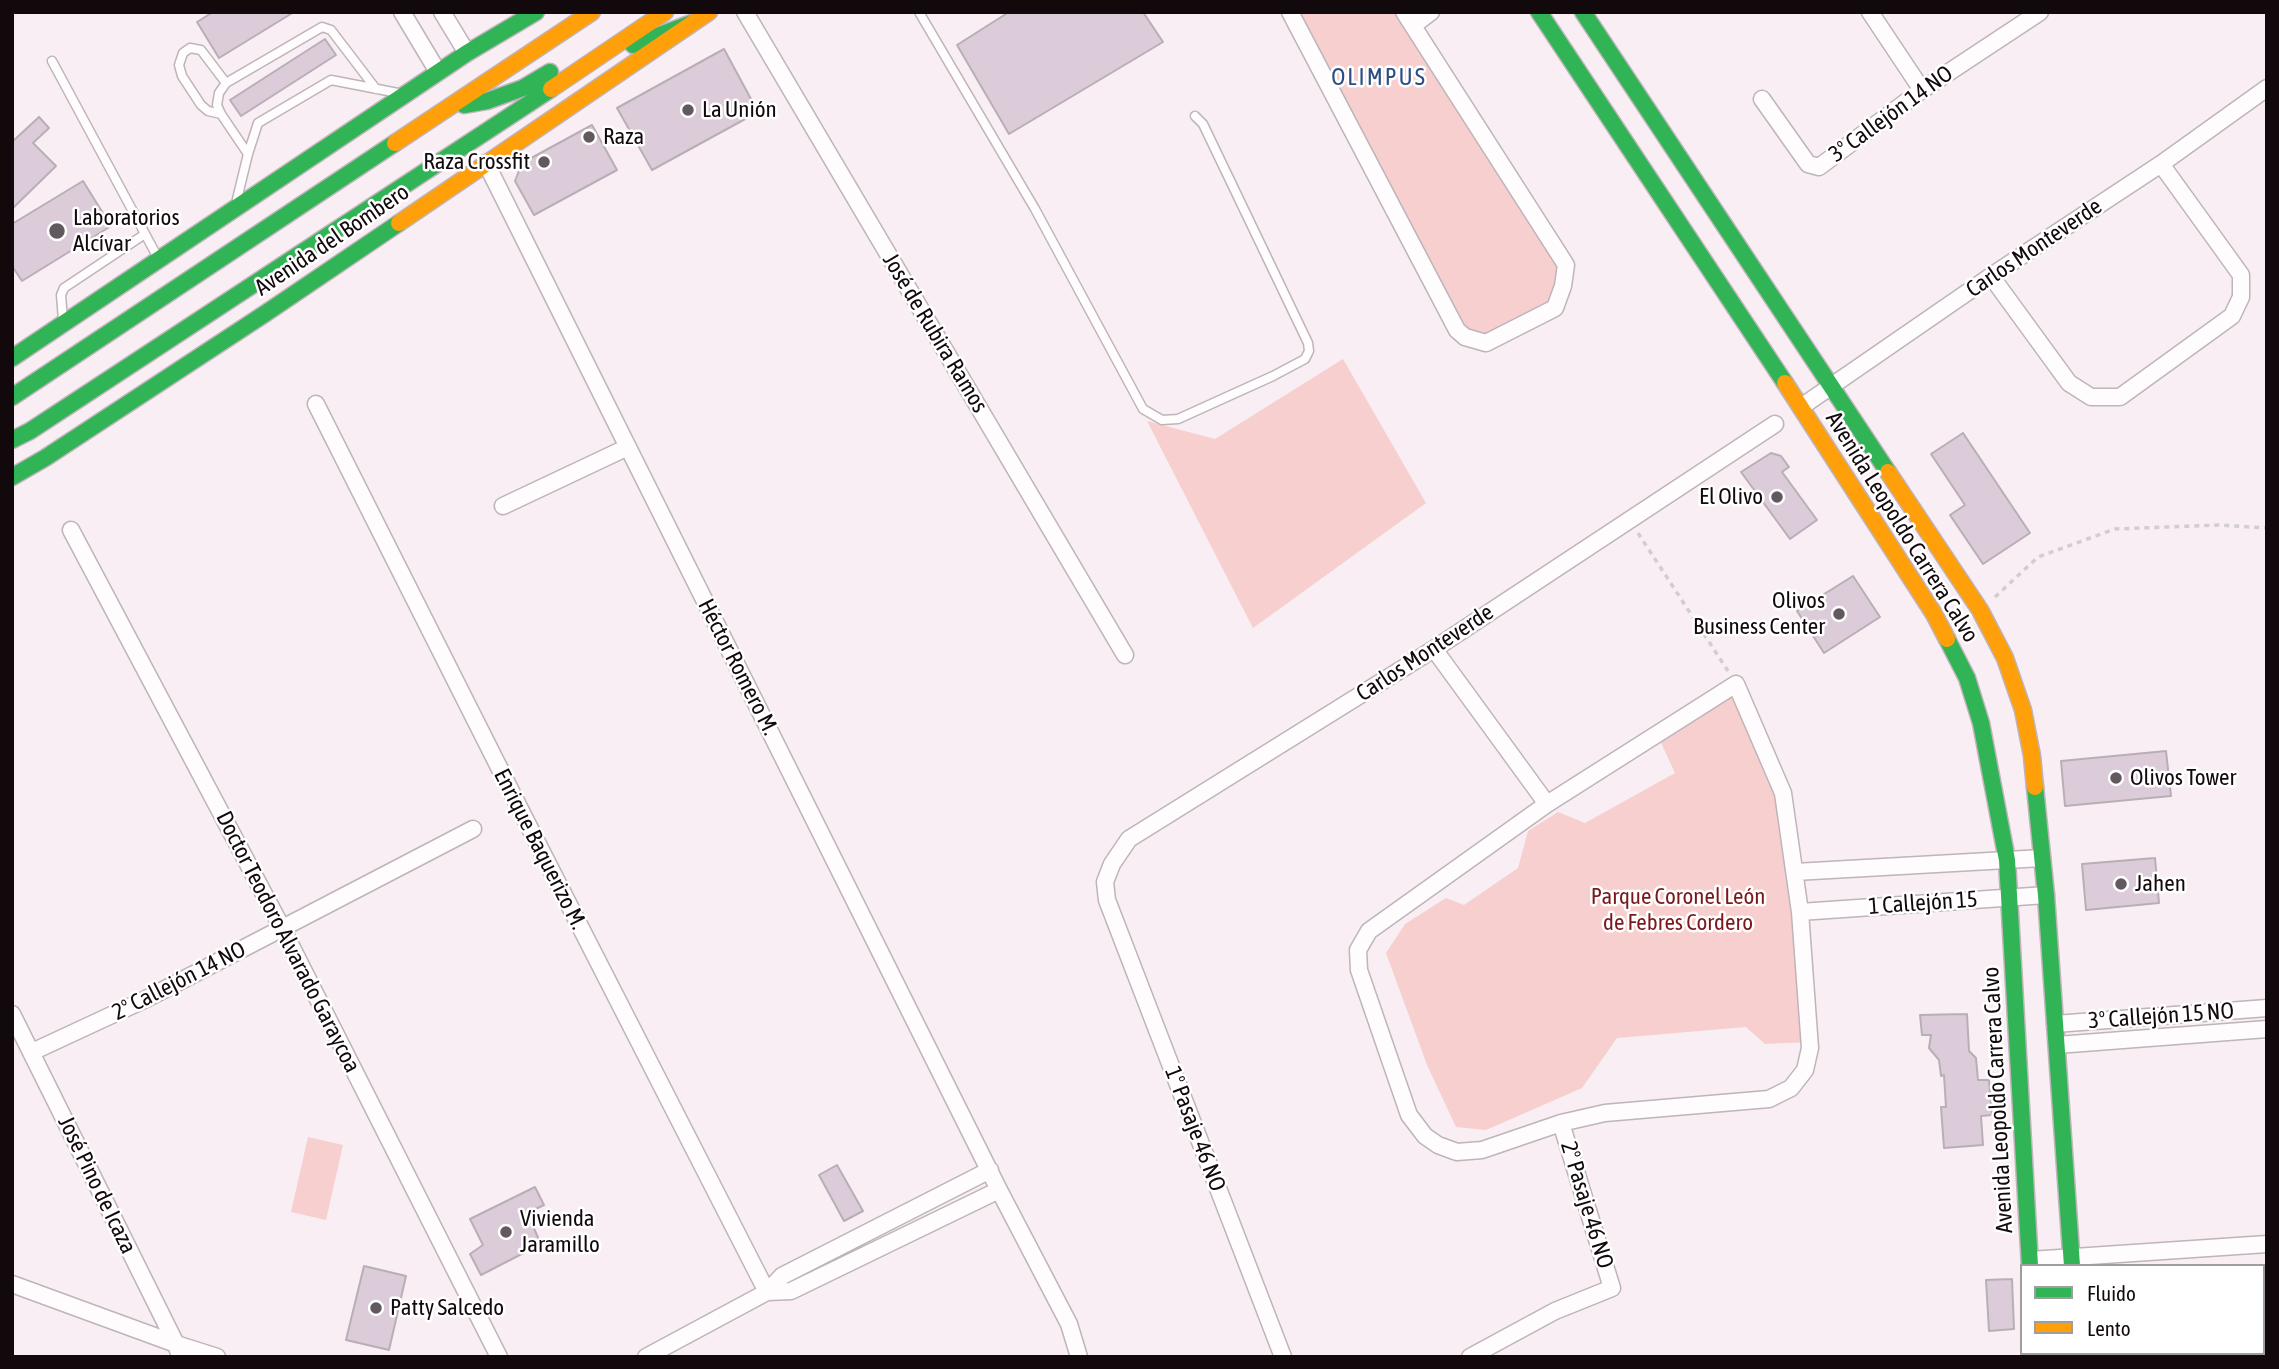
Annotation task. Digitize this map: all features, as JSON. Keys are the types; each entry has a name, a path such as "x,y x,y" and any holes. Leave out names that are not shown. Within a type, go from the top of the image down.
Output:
{"main road":[{"path":"12,358 438,72 536,12"},
{"path":"450,108 565,12"},
{"name":"Avenida del Bombero","path":"12,397 592,12"},
{"path":"450,108 487,101 523,88 642,12"},
{"name":"Avenida del Bombero","path":"12,440 30,431 665,12"},
{"name":"Avenida del Bombero","path":"12,477 266,313 709,12"},
{"name":"Avenida Leopoldo Carrera Calvo","path":"1539,12 1801,407 1934,614 1967,678 1980,723 2007,860 2030,1263"},
{"name":"Avenida Leopoldo Carrera Calvo","path":"1583,12 1980,610 2005,658 2023,710 2032,756 2046,895 2072,1261"},
{"path":"599,58 692,23"}],"street":[{"path":"402,12 438,72"},
{"path":"442,12 467,53"},
{"name":"José de Rubira Ramos","path":"745,12 1125,655"},
{"path":"1290,12 1457,330 1465,337 1486,343 1555,308 1563,286 1566,265 1409,19 1432,12"},
{"path":"1870,12 1922,90"},
{"name":"3° Callejón 14 NO","path":"1762,99 1808,164 1819,167 1922,90 2040,12"},
{"name":"Carlos Monteverde","path":"1801,407 1991,276 2161,164 2267,88"},
{"name":"Héctor Romero M.","path":"486,163 999,1190"},
{"path":"1991,276 2069,383 2091,397 2120,397 2232,316 2241,297 2241,275 2161,164"},
{"name":"Enrique Baquerizo M.","path":"316,404 767,1292"},
{"name":"Carlos Monteverde","path":"1107,901 1105,882 1112,864 1129,839 1434,649 1775,424"},
{"path":"503,506 628,447"},
{"name":"Doctor Teodoro Alvarado Garaycoa","path":"71,530 282,928 499,1357"},
{"path":"1434,649 1548,804"},
{"path":"1736,684 1783,793 1800,912 1810,1048 1805,1070 1791,1088 1769,1100 1605,1114 1561,1122 1482,1150 1457,1152 1438,1145 1425,1136 1409,1115 1359,970 1358,950 1369,931 1548,804 1736,684"},
{"name":"2° Callejón 14 NO","path":"32,1052 146,999 473,829"},
{"name":"1 Callejón 15","path":"1795,872 2042,858"},
{"name":"1 Callejón 15","path":"1800,912 2046,895"},
{"name":"1° Pasaje 46 NO","path":"1107,901 1283,1357"},
{"name":"3° Callejón 15 NO","path":"2055,1024 2267,1008"},
{"name":"José Pino de Icaza","path":"12,1014 178,1350"},
{"name":"3° Callejón 15 NO","path":"2057,1045 2267,1028"},
{"name":"2° Pasaje 46 NO","path":"1470,1357 1555,1311 1612,1288 1561,1122"},
{"path":"646,1357 767,1292 782,1276 990,1170"},
{"path":"767,1292 792,1291 999,1190 1069,1324 1079,1357"},
{"path":"2030,1263 2267,1244"},
{"path":"12,1284 178,1350 217,1357"}],"lane":[{"path":"919,12 1035,209 1143,409 1162,420 1178,419 1273,376 1306,359 1309,351 1308,343 1203,124 1195,116"},
{"path":"248,154 221,114 217,98 226,83 322,27 331,30 376,89"},
{"path":"221,114 208,111 201,105 182,76 179,65 183,53 190,48 201,50 226,83"},
{"path":"52,61 159,261"},
{"path":"235,208 258,123 331,80 405,94"},
{"path":"64,324 61,295 64,288 145,234"}],"path":[{"path":"1629,520 1736,684"},
{"path":"1980,610 2038,557 2115,529 2219,525 2267,528"}],"green space":[{"path":"1290,12 1404,12 1566,265 1555,308 1486,343 1465,337"},
{"path":"1343,359 1426,503 1253,628 1147,421 1215,439"},
{"name":"Parque Coronel León de Febres Cordero","path":"1736,684 1783,793 1809,1042 1765,1044 1746,1027 1617,1038 1582,1088 1486,1130 1456,1127 1427,1065 1386,953 1405,924 1446,898 1464,905 1518,868 1528,831 1558,812 1585,823 1675,773 1657,734"},
{"path":"308,1137 343,1145 326,1220 291,1212"}],"building":[{"path":"213,12 294,12 219,58 197,22"},
{"path":"1009,12 1143,12 1163,42 1009,134 957,45"},
{"path":"325,39 336,55 241,116 230,100"},
{"name":"La Unión","path":"724,49 758,112 652,170 617,108"},
{"path":"39,117 49,128 33,143 56,166 12,209 12,142"},
{"path":"592,125 617,170 534,215 515,181 522,163"},
{"path":"83,181 111,226 22,281 12,266 12,224"},
{"path":"1963,433 2030,533 1983,564 1950,515 1965,505 1931,454"},
{"name":"El Olivo","path":"1771,453 1781,456 1789,467 1782,472 1817,520 1790,539 1741,472"},
{"name":"Olivos Business Center","path":"1853,576 1880,617 1824,653 1797,611"},
{"name":"Olivos Tower","path":"2166,751 2171,796 2065,806 2061,761"},
{"name":"Jahen","path":"2155,858 2159,903 2086,910 2082,864"},
{"path":"1967,1014 1969,1051 1976,1058 1978,1080 1989,1080 1992,1115 1981,1116 1983,1145 1944,1148 1941,1107 1946,1107 1944,1075 1941,1076 1939,1060 1929,1048 1931,1035 1922,1035 1920,1015"},
{"path":"837,1165 863,1211 844,1221 819,1175"},
{"name":"Vivienda Jaramillo","path":"535,1187 544,1205 527,1213 541,1244 481,1275 470,1254 483,1245 470,1219"},
{"name":"Patty Salcedo","path":"364,1266 406,1276 389,1350 346,1340"},
{"path":"2012,1279 2014,1329 1989,1331 1986,1280"}],"traffic: fast":[{"path":"12,358 467,53 536,12"},
{"path":"1539,12 1785,383"},
{"path":"1583,12 1888,472"},
{"path":"633,45 692,23"},
{"path":"464,105 487,101 523,88 550,72"},
{"path":"12,440 30,431 551,89"},
{"path":"12,397 395,143"},
{"path":"12,477 266,313 399,223"},
{"path":"1947,639 1967,678 1981,723 2007,860 2030,1264"},
{"path":"2035,787 2046,895 2072,1264"}],"traffic: slow":[{"path":"395,143 592,12"},
{"path":"551,89 665,12"},
{"path":"399,223 709,12"},
{"path":"1785,383 1934,614 1947,639"},
{"path":"1888,472 1980,610 2005,658 2023,710 2035,787"}],"place":[{"name":"La Unión","path":"688,110"},
{"name":"Raza","path":"589,137"},
{"name":"Raza Crossfit","path":"544,162"},
{"name":"Laboratorios Alcívar","path":"57,231"},
{"name":"El Olivo","path":"1777,497"},
{"name":"Olivos Business Center","path":"1839,614"},
{"name":"Olivos Tower","path":"2116,778"},
{"name":"Jahen","path":"2121,884"},
{"name":"Vivienda Jaramillo","path":"506,1232"},
{"name":"Patty Salcedo","path":"376,1308"}],"district":[{"name":"OLIMPUS","path":"1379,77"}]}
